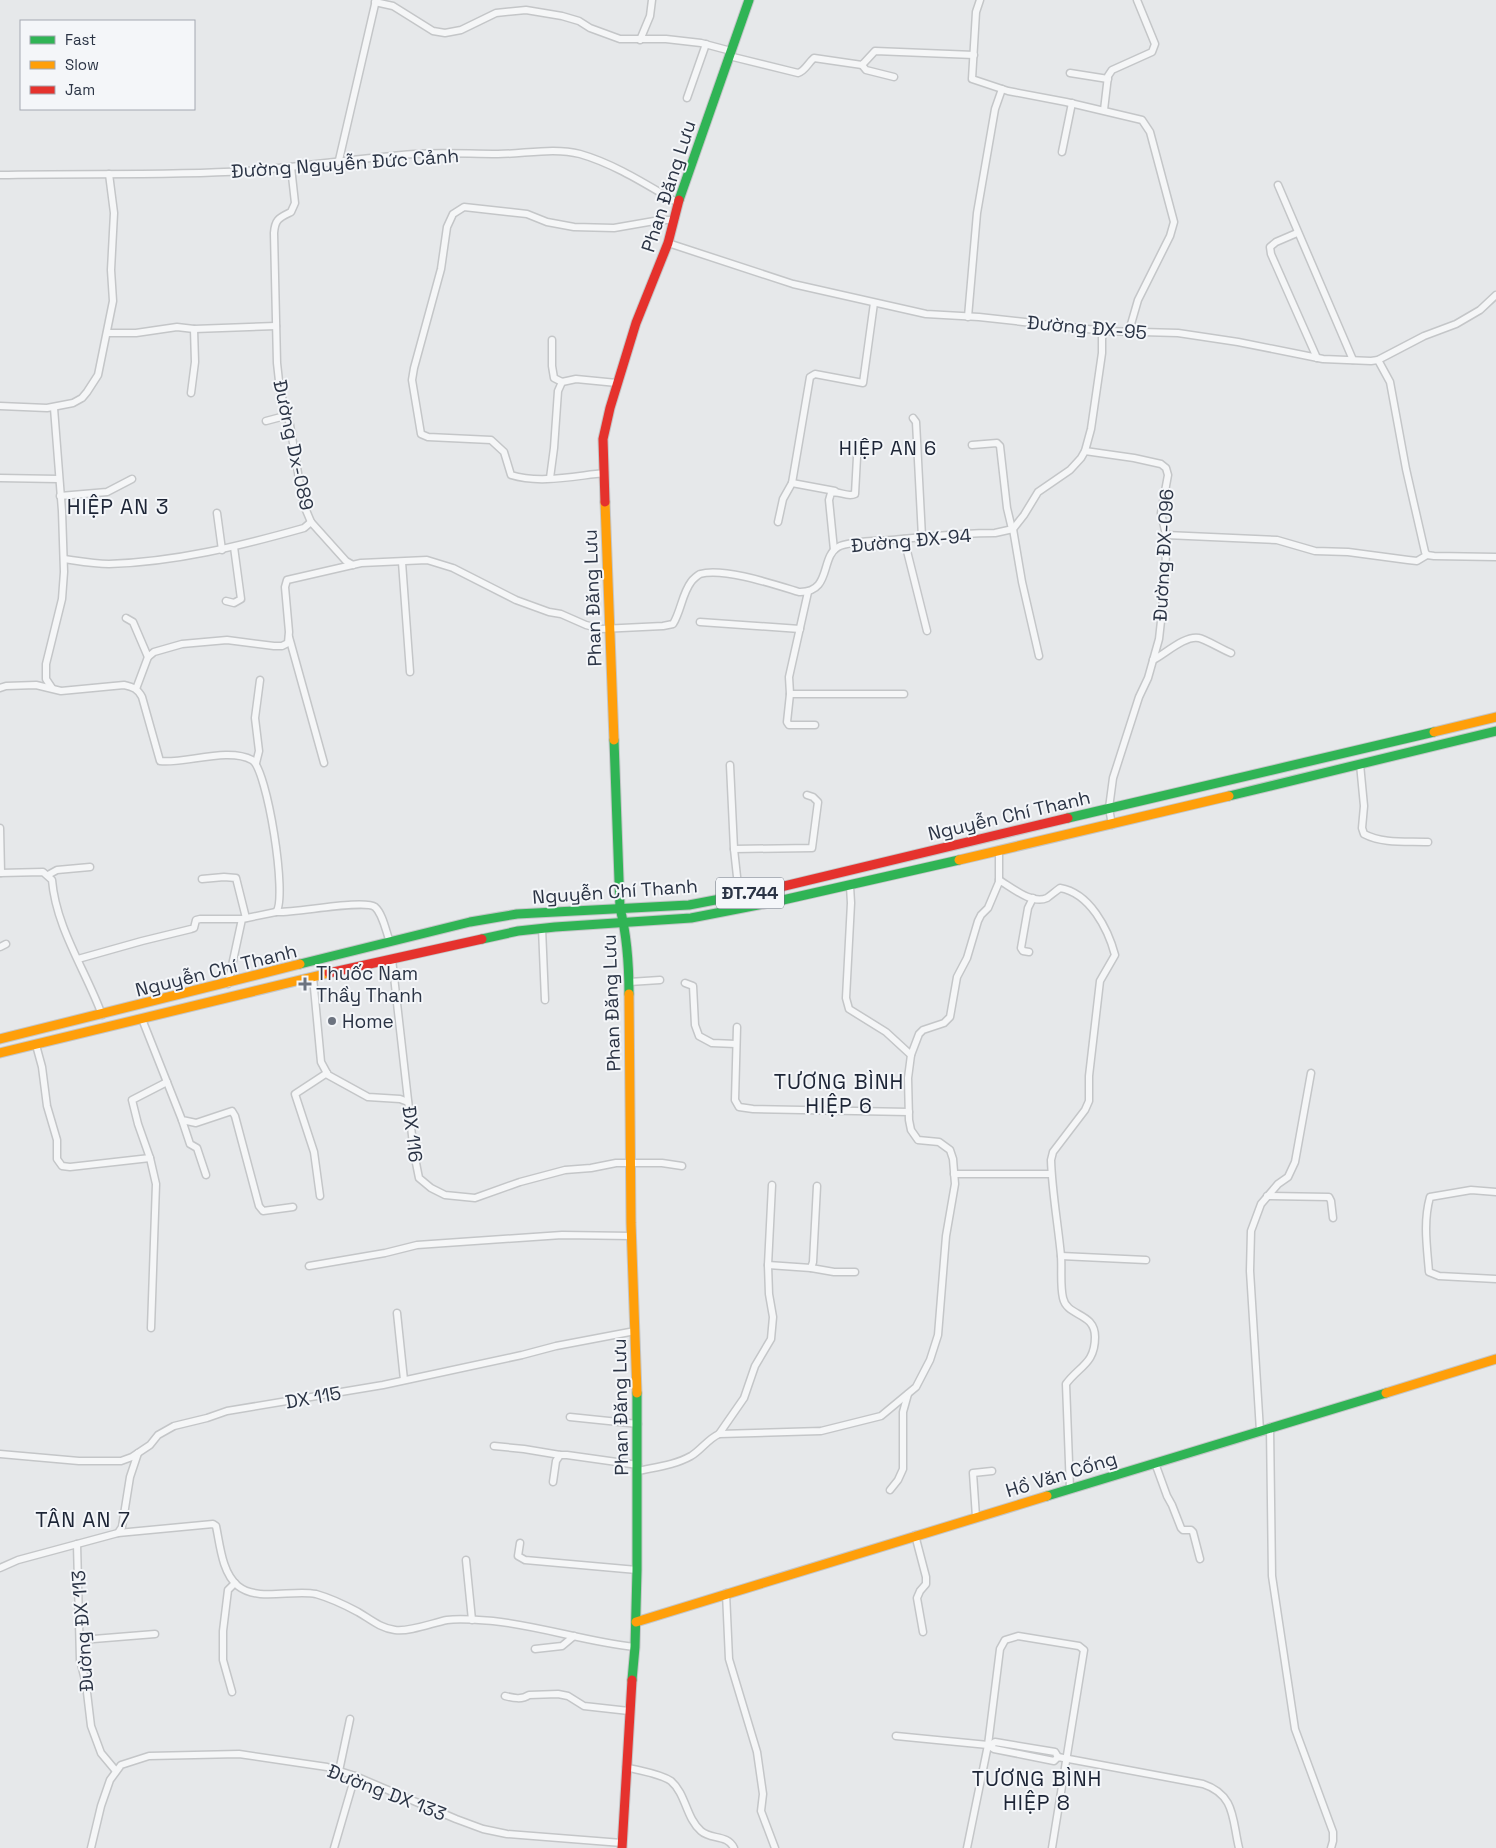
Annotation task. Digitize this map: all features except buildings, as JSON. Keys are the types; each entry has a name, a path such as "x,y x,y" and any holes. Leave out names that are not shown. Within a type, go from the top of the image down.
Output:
{"main road":[{"name":"Phan Đăng Lưu","path":"622,1846 636,1622 638,1424 632,1236 629,982 624,924 620,908 603,438 617,383 636,322 668,243 678,203 749,0"},
{"name":"Nguyễn Chí Thanh","path":"0,1040 470,922 518,914 552,911 690,905 847,871 1496,717"},
{"name":"Nguyễn Chí Thanh","path":"0,1053 313,977 510,933 542,928 624,924 690,918 850,886 1112,825 1496,731"},
{"path":"847,871 850,886"},
{"path":"228,984 232,998"},
{"name":"Hồ Văn Cống","path":"636,1622 1496,1359"}],"street":[{"path":"640,40 650,16 652,0"},
{"path":"980,0 976,12 972,79 1002,89 1104,110 1142,120 1150,132 1174,222 1170,236 1138,300 1129,331"},
{"path":"1104,110 1108,78 1112,70 1152,52 1155,44 1137,0"},
{"path":"339,160 376,1 393,6 433,31 444,33 461,30 496,13 526,10 579,21 590,28 620,39 666,39 706,44 798,73 802,72 807,63 814,58 862,65 866,70 894,77"},
{"path":"687,98 706,44"},
{"path":"862,65 876,51 974,55"},
{"path":"1070,73 1108,78"},
{"path":"968,317 977,213 996,109 1002,89"},
{"path":"1062,152 1072,103"},
{"name":"Đường Nguyễn Đức Cảnh","path":"0,175 192,174 291,167 339,160 431,153 498,154 561,151 580,154 630,175 678,203"},
{"name":"Đường Dx-089","path":"291,167 295,203 291,212 274,224 276,364 280,390 290,425 303,503 311,522 346,561 353,565"},
{"path":"0,406 54,408 73,403 82,398 93,385 98,375 113,301 111,270 114,213 109,174"},
{"path":"1278,185 1353,360"},
{"path":"604,473 538,479 511,475 504,452 490,440 428,437 421,434 412,380 427,317 441,270 447,226 453,214 464,206 527,214 547,222 574,227 614,228 660,220 674,220"},
{"path":"1297,233 1276,242 1270,247 1271,254 1317,358"},
{"name":"Đường ĐX-95","path":"668,243 794,284 926,314 1105,331 1178,333 1238,342 1317,358 1378,360 1424,336 1456,324 1480,310 1496,294"},
{"path":"778,522 783,499 792,483 810,377 815,374 863,383 874,303"},
{"path":"107,333 136,333 176,327 194,330 276,326"},
{"path":"191,393 195,362 194,330"},
{"path":"1012,529 1024,515 1038,492 1070,470 1085,451 1091,430 1102,352 1102,338 1105,331"},
{"path":"552,340 554,378 562,382 576,379 617,383"},
{"path":"1378,360 1390,382 1405,467 1427,555"},
{"path":"550,478 558,391 562,382"},
{"path":"52,688 46,679 46,666 62,599 64,559 54,408"},
{"path":"266,421 281,417 287,413"},
{"path":"913,418 916,422 922,537"},
{"path":"972,445 997,443 1000,446 1006,508 1039,656"},
{"name":"Đường ĐX-096","path":"1085,451 1161,464 1166,468 1168,475 1161,512 1166,535 1159,639 1113,778 1109,808 1112,825"},
{"path":"792,483 852,496 855,494 857,457"},
{"path":"0,478 58,479"},
{"path":"60,496 107,492 132,479"},
{"path":"834,550 829,500 831,494 836,491"},
{"path":"217,514 222,550"},
{"path":"64,559 110,564 155,561 234,547 304,528 311,522"},
{"name":"Đường ĐX-94","path":"808,592 813,590 819,583 828,566 832,552 839,546 904,538 995,533 1012,529"},
{"path":"1166,535 1277,540 1315,551 1348,552 1417,561 1427,555 1496,557"},
{"path":"904,538 927,631"},
{"path":"226,601 234,603 241,599 234,547"},
{"path":"324,763 289,635 285,587 287,580 353,565 436,561 516,600 549,612 561,614 586,626 609,628 673,624 691,582 699,574 719,573 746,576 799,592 808,592 789,677 790,694 787,722 789,724 815,725"},
{"path":"402,562 410,672"},
{"path":"126,618 133,622 148,656"},
{"path":"700,622 800,629"},
{"path":"136,689 148,656 154,652 182,644 227,640 282,646 288,643 289,635"},
{"path":"1153,660 1184,639 1198,637 1231,654"},
{"path":"256,763 259,751 255,718 260,680"},
{"path":"0,688 36,685 65,690 124,685 139,691 160,761 234,756 251,759 256,763 263,779 276,844 280,891 280,903 276,912"},
{"path":"790,694 904,694"},
{"path":"1360,764 1364,806 1362,828 1364,834 1388,840 1428,842"},
{"path":"730,765 734,850 739,895"},
{"path":"734,850 812,848 818,802 813,797 807,795"},
{"path":"0,828 0,873 43,872 52,880 61,922 102,1015"},
{"path":"494,1446 524,1448 560,1455 567,1454 638,1468 673,1464 692,1456 712,1437 719,1434 821,1431 881,1416 916,1386 930,1360 938,1335 946,1236 955,1184 954,1159 950,1150 938,1142 918,1140 911,1130 908,1078 911,1056 919,1034 923,1030 944,1023 950,1017 957,977 968,958 978,921 988,908 1000,880 999,850"},
{"path":"48,875 57,870 90,867"},
{"path":"202,879 236,878 244,919 228,984"},
{"path":"1000,880 1037,900 1046,898 1060,888 1086,901 1095,911 1113,945 1115,955 1100,981 1089,1076 1089,1101 1085,1110 1053,1152 1051,1160 1061,1256 1063,1299 1070,1308 1092,1324 1095,1338 1092,1356 1066,1384 1070,1489"},
{"path":"850,886 851,903 846,998 849,1009 886,1032 911,1056"},
{"path":"1029,952 1023,951 1021,948 1028,908 1033,898"},
{"path":"78,959 191,929 194,928 196,920 200,919 244,919 276,912 291,913 338,905 367,904 374,906 378,911 390,942"},
{"path":"542,928 545,1000"},
{"name":"ĐX 116","path":"392,959 414,1152 419,1178 431,1188 445,1195 475,1198 520,1182 565,1170 631,1163 662,1163 682,1166"},
{"path":"313,977 321,1062 328,1075 368,1097 400,1099 408,1102"},
{"path":"629,982 660,980"},
{"path":"685,983 693,986 695,1025 699,1036 712,1043 736,1044"},
{"path":"142,1019 190,1144 197,1148 206,1176"},
{"path":"737,1027 735,1100 739,1107 752,1109 909,1112"},
{"path":"36,1045 42,1067 47,1106 57,1140 57,1159 62,1166 70,1167 150,1158"},
{"path":"320,1196 314,1152 295,1094 327,1073"},
{"path":"1260,1431 1250,1271 1252,1231 1261,1204 1278,1184 1288,1177 1295,1162 1311,1073"},
{"path":"151,1328 156,1178 132,1100 167,1082"},
{"path":"182,1120 196,1123 232,1111 235,1116 259,1206 263,1211 293,1207"},
{"path":"954,1174 1051,1174"},
{"path":"719,1434 744,1398 755,1366 771,1339 773,1317 769,1294 768,1265 772,1185"},
{"path":"811,1268 816,1186"},
{"path":"1496,1192 1471,1190 1430,1197 1426,1233 1429,1272 1439,1276 1496,1280"},
{"path":"1267,1196 1328,1197 1331,1201 1333,1218"},
{"path":"310,1266 385,1253 417,1245 562,1235 632,1236"},
{"path":"1061,1256 1146,1260"},
{"path":"768,1265 811,1268 834,1272 855,1272"},
{"path":"397,1313 404,1380"},
{"name":"DX 115","path":"0,1454 88,1461 121,1461 132,1457 150,1445 158,1435 174,1426 227,1411 404,1380 556,1346 635,1331"},
{"path":"890,1490 898,1480 903,1469 903,1412 908,1393"},
{"path":"570,1416 638,1424"},
{"path":"1270,1428 1272,1576 1293,1720 1333,1832 1332,1848"},
{"path":"118,1533 122,1527 130,1477 138,1453"},
{"path":"553,1482 556,1461 560,1455"},
{"path":"1155,1463 1182,1530 1193,1532 1200,1558"},
{"path":"976,1517 973,1473 992,1471"},
{"path":"0,1568 18,1560 118,1533 213,1524 216,1526 226,1567 235,1583 250,1592 314,1594 359,1613 386,1628 397,1630 450,1620 492,1621 634,1647"},
{"path":"916,1535 926,1577 926,1584 917,1598 923,1632"},
{"path":"520,1543 518,1556 525,1560 637,1570"},
{"name":"Đường ĐX 113","path":"77,1544 81,1640 80,1660 86,1684 91,1726 101,1753 116,1771"},
{"path":"466,1560 472,1620"},
{"path":"232,1692 223,1660 223,1631 228,1590 235,1583"},
{"path":"726,1593 729,1659 757,1752 763,1794 761,1811 775,1848"},
{"path":"81,1640 154,1634"},
{"path":"535,1649 562,1646 574,1636"},
{"path":"967,1848 989,1745 1000,1649 1006,1640 1018,1636 1079,1646 1084,1650 1052,1848"},
{"path":"505,1696 526,1698 530,1695 558,1694 568,1696 584,1706 629,1711"},
{"path":"339,1771 350,1719"},
{"path":"896,1736 989,1745 995,1742 1055,1752 1058,1757"},
{"path":"989,1745 994,1749 1027,1756 1054,1760 1058,1757 1197,1782 1209,1786 1230,1805 1239,1848"},
{"path":"1027,1756 1028,1747"},
{"name":"Đường DX 133","path":"116,1771 121,1765 149,1756 239,1754 304,1763 355,1776 483,1829 507,1834 622,1846"},
{"path":"626,1767 662,1777 671,1782 678,1789 688,1814 699,1829 706,1835 728,1840 734,1848"},
{"path":"91,1848 110,1780 116,1771"},
{"path":"334,1848 355,1776"}],"traffic: fast":[{"path":"679,200 749,0"},
{"path":"1229,796 1496,731"},
{"path":"1068,818 1434,732"},
{"path":"614,740 620,908 627,951 629,994"},
{"path":"482,939 518,931 555,927 691,918 774,902 959,860"},
{"path":"300,964 470,922 517,914 689,905 772,889"},
{"path":"632,1680 637,1570 637,1393"},
{"path":"1047,1496 1386,1393"}],"traffic: slow":[{"path":"605,502 614,740"},
{"path":"1434,732 1496,717"},
{"path":"959,860 1229,796"},
{"path":"0,1039 300,964"},
{"path":"0,1053 329,973"},
{"path":"629,994 631,1223 637,1393"},
{"path":"1386,1393 1496,1359"},
{"path":"636,1622 1047,1496"}],"traffic: jam":[{"path":"605,502 603,439 610,408 636,323 668,243 679,200"},
{"path":"772,889 1068,818"},
{"path":"329,973 482,939"},
{"path":"622,1848 632,1680"}],"place":[{"name":"Thuốc Nam Thầy Thanh","path":"305,984"},
{"name":"Home","path":"332,1021"}],"district":[{"name":"HIỆP AN 6","path":"888,448"},
{"name":"HIỆP AN 3","path":"118,507"},
{"name":"TƯƠNG BÌNH HIỆP 6","path":"839,1094"},
{"name":"TÂN AN 7","path":"83,1520"},
{"name":"TƯƠNG BÌNH HIỆP 8","path":"1037,1791"}]}
